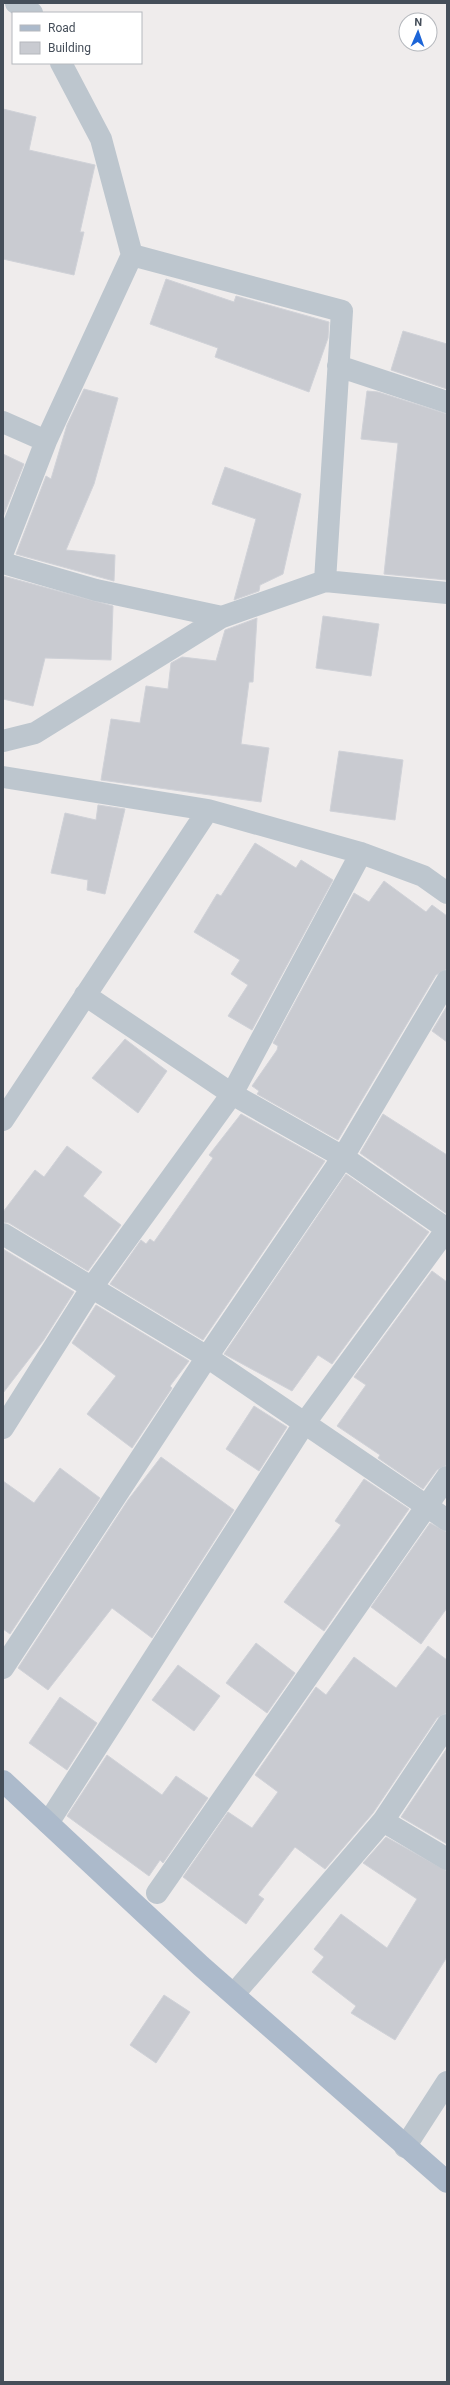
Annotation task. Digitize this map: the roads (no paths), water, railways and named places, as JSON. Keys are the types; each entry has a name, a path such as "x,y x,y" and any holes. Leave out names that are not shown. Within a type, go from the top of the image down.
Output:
{"main road":[{"path":"3,1781 234,1994 405,2147 447,2182"}],"street":[{"path":"16,3 30,12"},
{"path":"3,552 46,441 132,255 102,139 62,64"},
{"path":"132,255 342,311 325,581"},
{"path":"338,366 447,402"},
{"path":"3,422 46,441"},
{"path":"3,563 96,590 222,617"},
{"path":"3,741 34,733 222,617 325,581 447,593"},
{"path":"3,777 208,810 361,853 423,876 447,893"},
{"path":"3,1120 208,810"},
{"path":"3,1428 92,1287 232,1094 361,853"},
{"path":"3,1668 207,1357 343,1157 447,981"},
{"path":"48,1823 304,1424 447,1229 343,1157 232,1094 85,995"},
{"path":"3,1234 207,1357 447,1520"},
{"path":"157,1893 447,1476"},
{"path":"234,1994 383,1821 447,1725"},
{"path":"383,1821 447,1859"},
{"path":"405,2147 447,2082"}]}
